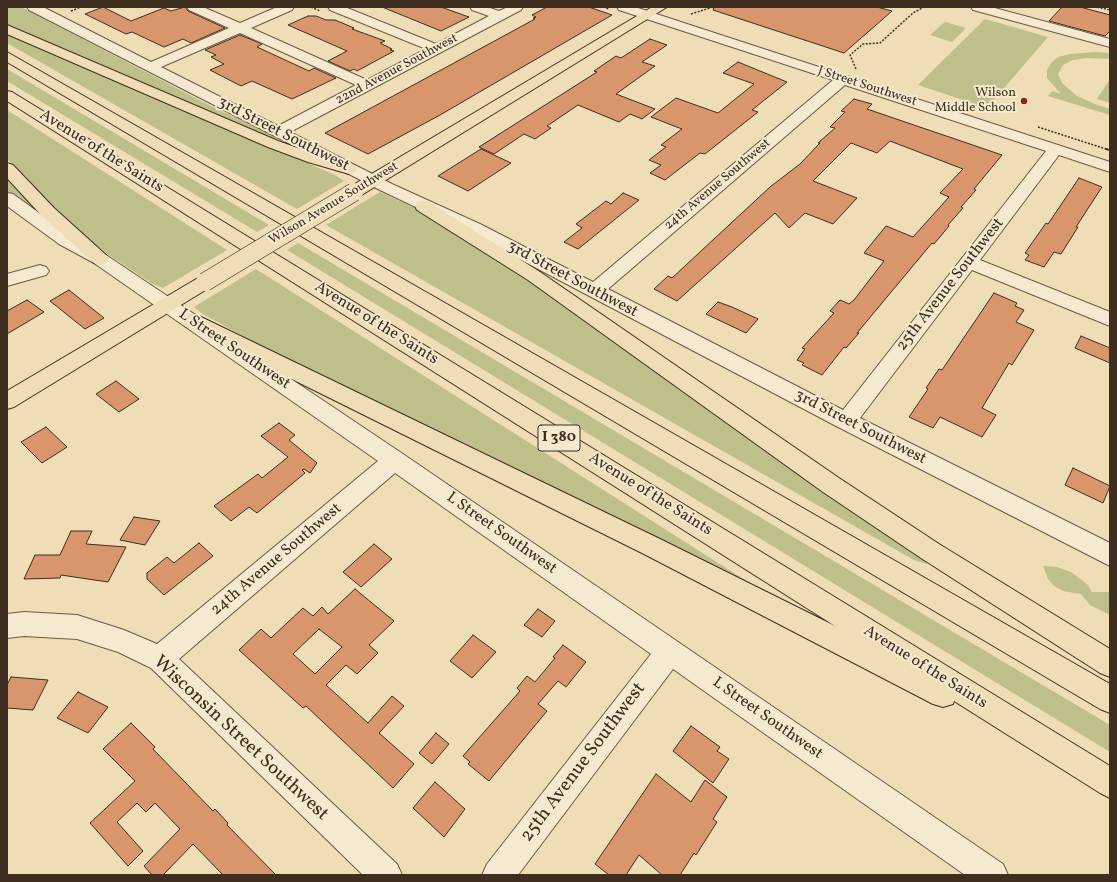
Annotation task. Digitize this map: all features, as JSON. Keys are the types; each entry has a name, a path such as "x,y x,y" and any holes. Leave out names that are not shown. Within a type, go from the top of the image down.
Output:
{"main road":[{"name":"Wilson Avenue Southwest","path":"7,401 661,7"},
{"path":"7,29 273,144 314,159 350,169"},
{"name":"Avenue of the Saints","path":"7,56 1110,699"},
{"name":"Avenue of the Saints","path":"7,95 248,243 1110,783"},
{"path":"7,168 48,212 100,259"},
{"path":"423,206 534,276 824,480 930,551 1110,664"},
{"path":"192,321 653,547 1069,758"}],"street":[{"name":"3rd Street Southwest","path":"33,7 423,206 474,228 846,421 1110,555"},
{"path":"193,7 367,85"},
{"path":"150,67 288,7"},
{"path":"334,7 437,48"},
{"path":"476,7 500,16"},
{"name":"22nd Avenue Southwest","path":"278,132 517,7"},
{"name":"J Street Southwest","path":"623,7 851,76 1110,167"},
{"path":"977,7 1110,43"},
{"path":"48,15 67,10"},
{"name":"24th Avenue Southwest","path":"594,291 851,76"},
{"name":"25th Avenue Southwest","path":"846,421 1056,149"},
{"name":"L Street Southwest","path":"7,198 65,240 100,259 168,304 992,875"},
{"path":"968,262 1110,319"},
{"path":"7,280 40,271"},
{"name":"24th Avenue Southwest","path":"160,659 394,460"},
{"name":"Wisconsin Street Southwest","path":"7,626 24,624 77,627 124,642 160,659 386,875"},
{"name":"25th Avenue Southwest","path":"498,875 670,651"}],"path":[{"path":"67,10 81,7"},
{"path":"685,16 713,7"},
{"path":"851,76 853,66 850,55 863,44 880,43 913,13 924,7"},
{"path":"1097,7 1110,10"}],"green space":[{"path":"7,7 21,7 205,103 276,137 273,139 7,26"},
{"path":"985,19 1048,37 987,108 918,85"},
{"path":"945,22 966,28 952,42 930,35"},
{"path":"7,33 335,175 344,181 297,209 7,43"},
{"path":"1095,52 1110,53 1110,59 1086,58 1073,60 1063,65 1058,74 1062,83 1077,96 1110,109 1110,115 1048,96 1052,91 1061,94 1047,78 1047,70 1051,63 1058,57 1070,54"},
{"path":"7,69 269,225 257,232 7,81"},
{"path":"1110,79 1110,103 1097,99"},
{"path":"7,110 227,250 163,288 153,284 109,255 69,224 7,159"},
{"path":"7,176 35,207 30,209 7,192"},
{"path":"380,192 423,212 508,264 929,562 926,564 914,560 326,225"},
{"path":"298,243 1110,725 1110,752 287,250"},
{"path":"256,269 745,580 742,585 276,354 203,314 194,307"},
{"path":"1043,566 1057,567 1071,572 1087,584 1092,592 1110,592 1110,615 1090,605 1081,594 1063,591 1054,586 1048,579"}],"building":[{"path":"103,7 131,21 164,8 171,11 185,7 188,11 225,28 191,43 183,39 164,47 132,32 126,34 85,14"},
{"path":"382,7 441,7 469,17 441,31"},
{"path":"547,7 589,7 612,15 440,115 368,154 325,133 535,19 533,18 536,17 532,15"},
{"path":"714,7 877,7 892,11 844,53 713,10"},
{"path":"1062,7 1080,7 1110,15 1110,31 1105,36 1049,21"},
{"path":"308,16 316,16 326,20 335,20 354,28 352,29 385,41 380,43 394,51 357,71 354,69 350,71 328,61 347,51 288,25"},
{"path":"240,35 262,44 257,47 309,71 314,68 336,78 292,99 252,81 241,86 210,70 224,64 211,57 216,55 205,50"},
{"path":"650,39 667,45 642,62 655,66 616,94 655,109 642,119 630,114 619,122 578,105 547,126 551,128 535,139 524,134 494,154 479,147 597,72 594,71 616,56 621,58"},
{"path":"738,62 787,82 752,110 758,112 705,154 700,153 665,180 650,173 661,165 649,160 666,147 661,145 682,129 651,117 676,98 718,113 754,84 723,73"},
{"path":"854,99 872,104 867,109 1002,155 974,189 976,190 961,207 963,208 948,225 949,226 934,244 932,243 857,333 859,333 846,348 844,347 822,375 802,365 804,363 797,360 805,349 802,348 834,313 830,311 840,300 849,304 854,300 884,261 864,253 886,226 913,237 949,197 940,193 963,169 890,141 877,153 851,143 813,181 857,198 833,224 805,213 789,228 775,213 677,301 654,289 668,276 672,278 770,187 800,164 820,143 818,143 835,128 830,127 845,112 841,111"},
{"path":"481,149 511,163 468,191 438,176"},
{"path":"1079,178 1102,187 1076,227 1078,227 1061,254 1054,252 1044,267 1025,260 1029,255 1025,253 1046,223 1048,224"},
{"path":"623,193 639,200 578,249 564,242 582,228 576,224 606,201 611,204"},
{"path":"69,290 104,318 85,329 50,301"},
{"path":"994,293 1017,303 1015,306 1024,310 1016,322 1034,330 1012,365 1009,363 982,408 996,415 982,437 940,417 933,428 909,417 928,389 926,388 939,369 942,370"},
{"path":"27,300 44,312 7,334 7,311"},
{"path":"718,302 758,319 746,333 706,314"},
{"path":"1081,336 1110,348 1110,363 1075,348"},
{"path":"116,381 139,399 119,412 96,394"},
{"path":"279,423 295,435 289,440 317,463 310,473 304,469 302,470 305,473 257,513 249,507 231,521 214,506 258,474 262,478 288,457 261,436"},
{"path":"46,427 67,447 42,463 21,442"},
{"path":"1073,468 1110,486 1103,503 1065,485"},
{"path":"134,517 160,521 145,545 120,540"},
{"path":"71,531 92,531 86,544 126,547 108,582 61,575 60,578 24,579 35,555 60,555"},
{"path":"199,543 213,556 164,595 147,579 147,573 167,557 174,563"},
{"path":"374,544 392,559 361,587 343,572"},
{"path":"355,589 394,621 369,645 378,653 357,674 346,665 326,685 368,723 392,696 404,706 379,733 414,764 393,788 306,706 303,708 239,650 261,629 271,638 303,608 313,616 322,607 328,614","holes":["319,629 342,647 315,674 293,654"]},
{"path":"538,609 555,621 542,637 524,625"},
{"path":"473,635 496,652 472,678 450,661"},
{"path":"563,645 586,662 566,687 558,681 538,704 547,711 489,781 468,764 470,762 463,756 520,691 517,688 527,676 535,682 555,658 553,657"},
{"path":"11,677 48,680 33,710 7,708 7,685"},
{"path":"78,692 108,707 88,733 57,718"},
{"path":"131,723 155,747 153,749 213,811 215,809 228,823 227,825 276,875 223,875 193,844 163,875 152,875 144,866 180,829 155,803 146,812 137,803 117,822 143,851 128,866 90,823 135,781 103,749"},
{"path":"691,726 720,747 717,751 729,759 713,783 673,751"},
{"path":"436,733 449,744 432,764 419,753"},
{"path":"656,774 691,802 705,780 727,797 713,819 717,822 696,855 694,853 680,875 662,875 639,855 626,875 609,875 595,864"},
{"path":"435,782 465,809 444,837 413,808"}],"place":[{"name":"Wilson Middle School","path":"1024,101"}]}
